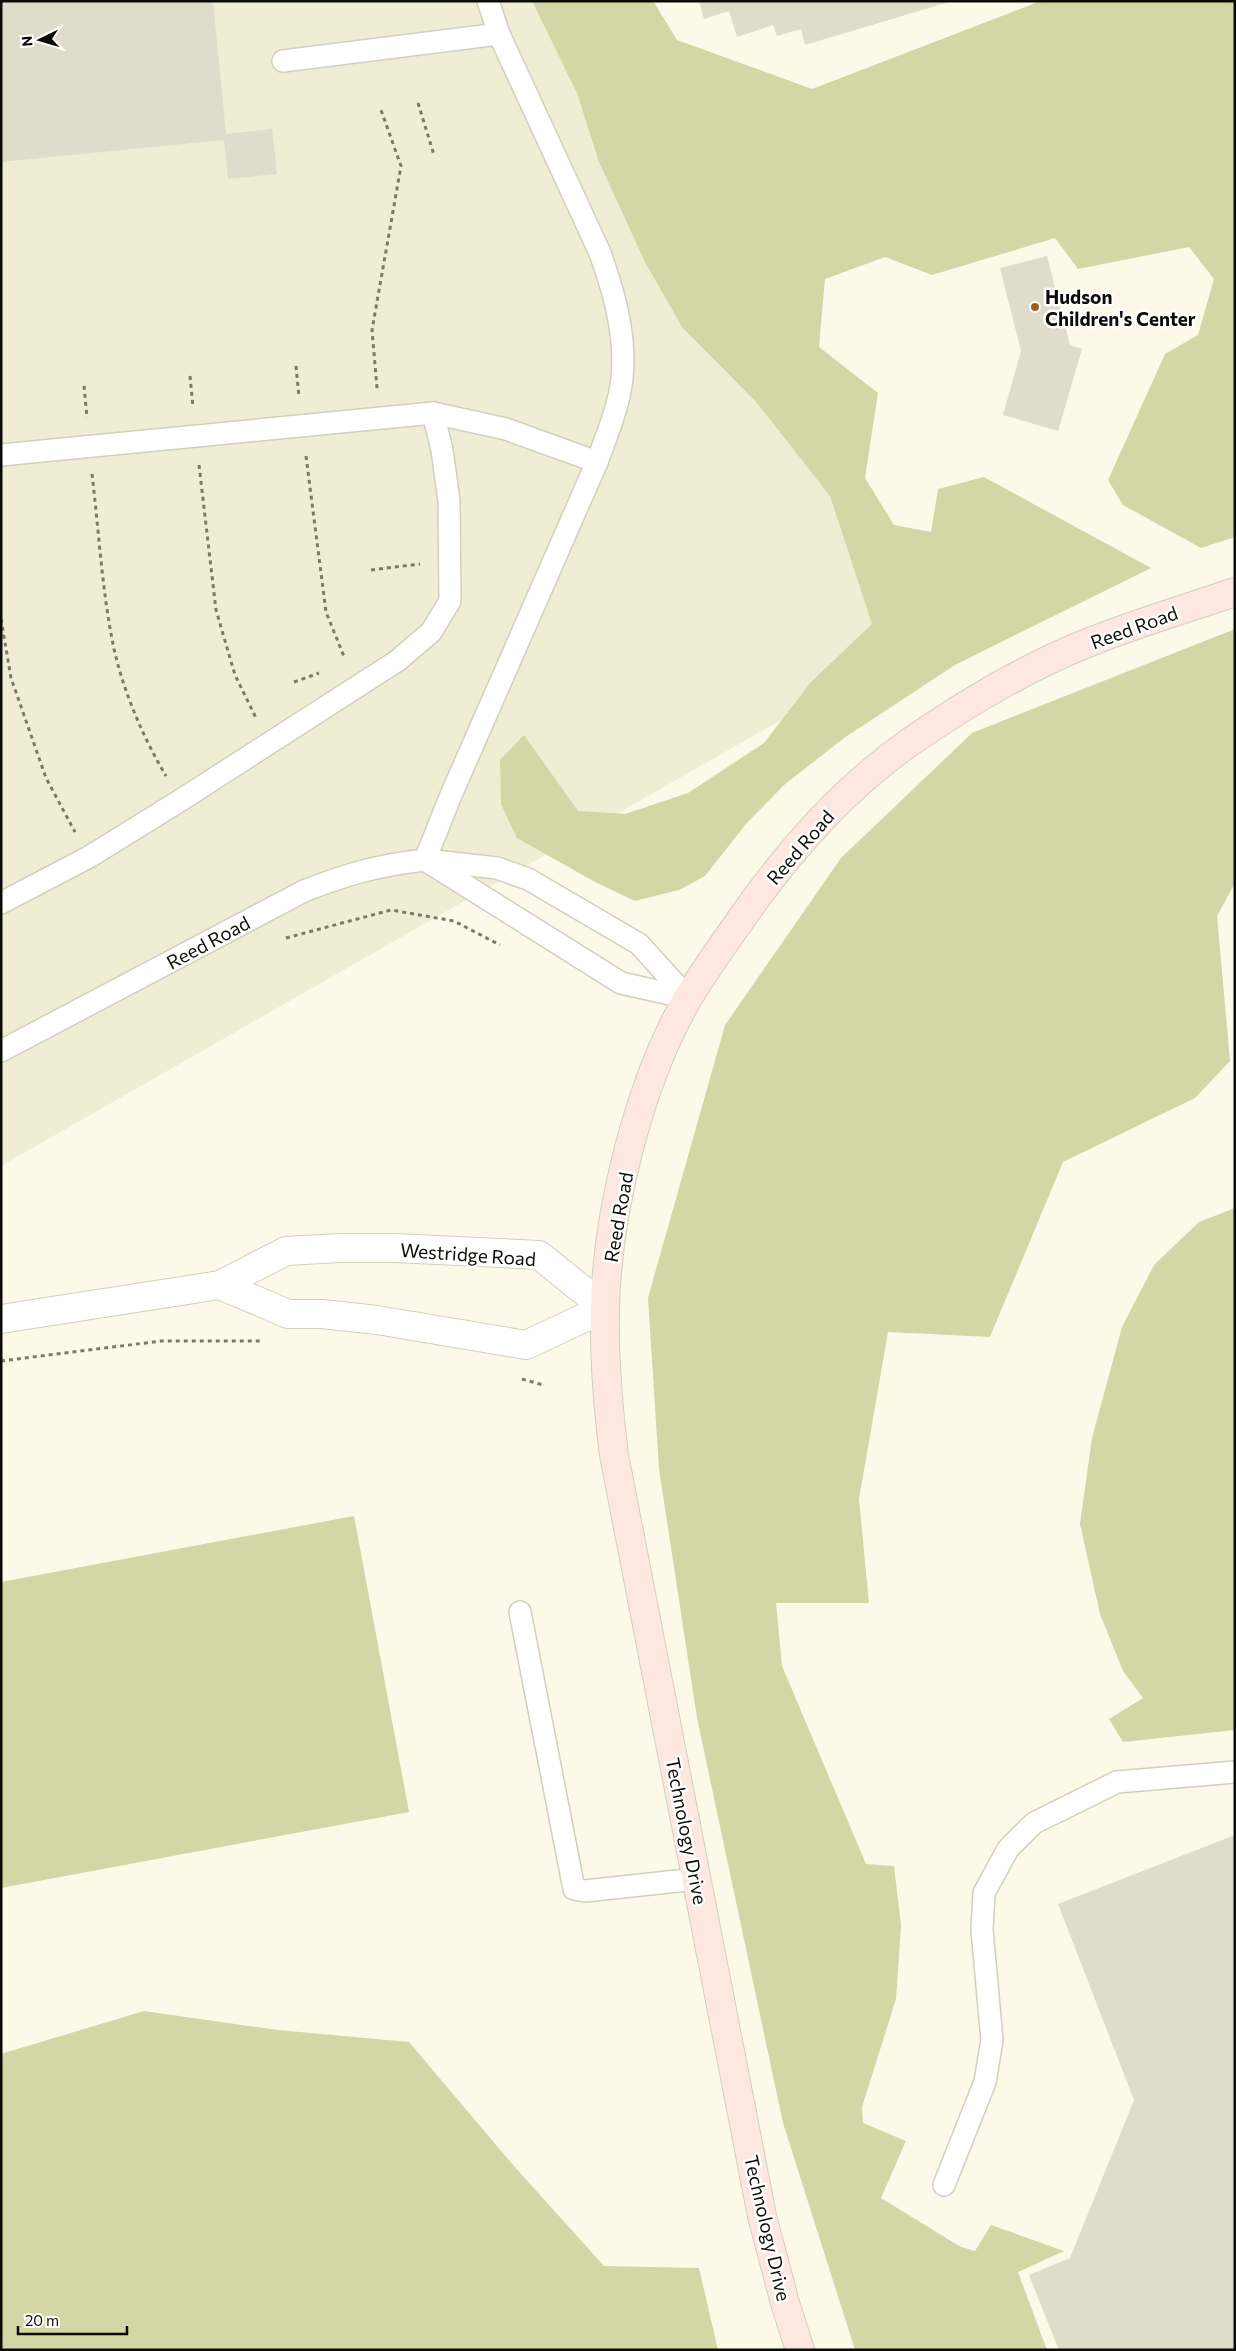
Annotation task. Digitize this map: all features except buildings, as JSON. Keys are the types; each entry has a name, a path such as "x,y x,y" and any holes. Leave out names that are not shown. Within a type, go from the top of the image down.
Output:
{"street":[{"name":"Reed Road","path":"605,1308 610,1250 632,1140 663,1049 688,998 758,896 802,841 867,776 908,744 949,716 1035,666 1130,627 1235,592"},
{"name":"Westridge Road","path":"1,1319 220,1285 286,1251 340,1248 395,1248 539,1255 605,1308"},
{"path":"220,1285 288,1314 322,1314 377,1320 526,1345 605,1308"},
{"name":"Technology Drive","path":"605,1308 608,1406 614,1455 762,2216 785,2303 800,2350"}],"lane":[{"path":"488,1 499,34 600,253 612,286 620,320 622,357 620,394 597,462 455,786 425,860 621,983 688,998"},
{"path":"283,61 499,34"},
{"path":"1,455 302,424 433,413 506,429 597,462"},
{"path":"1,903 89,857 181,800 397,661 431,632 450,601 449,501 442,450 433,413"},
{"name":"Reed Road","path":"1,1051 304,891 348,874 388,864 425,860 496,868 528,879 639,944 688,998"},
{"path":"520,1612 574,1889 585,1891 696,1879"},
{"path":"944,2185 985,2082 992,2040 982,1930 984,1892 1008,1849 1034,1823 1117,1782 1235,1772"}],"path":[{"path":"418,103 434,155"},
{"path":"378,395 372,330 401,166 381,110"},
{"path":"296,366 326,612 340,650 359,685"},
{"path":"190,376 216,610 235,675 255,717 270,742"},
{"path":"84,386 105,588 114,649 130,701 152,754 181,800"},
{"path":"371,570 430,563"},
{"path":"1,619 11,678 46,778 89,857"},
{"path":"286,938 391,910 454,921 505,948"},
{"path":"1,1361 161,1341 267,1341"},
{"path":"516,1377 543,1385"}],"shaded area":[{"path":"1,1 592,1 621,162 949,624 1,1166"}],"green space":[{"path":"532,1 653,1 677,40 812,89 1041,1 1235,1 1235,537 1201,548 1123,505 1108,480 1165,354 1198,335 1214,279 1189,247 1078,269 1055,238 932,275 885,257 825,279 819,347 878,393 865,478 894,525 931,532 938,489 984,477 1151,568 955,665 844,738 784,785 746,824 705,876 679,890 635,901 595,882 517,838 501,804 500,760 524,735 578,811 625,814 688,793 764,743 811,682 872,624 830,496 757,403 682,327 645,262 599,162 577,93"},
{"path":"1235,629 1235,883 1217,916 1230,1061 1195,1098 1063,1162 990,1337 888,1332 859,1499 869,1603 776,1603 782,1666 866,1864 894,1866 901,1926 896,1999 862,2107 863,2123 906,2141 881,2198 959,2246 975,2251 991,2225 1064,2251 1018,2272 1047,2350 855,2350 783,2123 697,1718 659,1469 648,1298 725,1025 841,858 972,733"},
{"path":"1235,1208 1235,1730 1123,1742 1109,1719 1143,1698 1123,1671 1100,1614 1080,1524 1092,1438 1122,1327 1154,1265 1199,1222"},
{"path":"354,1516 409,1812 1,1888 1,1582"},
{"path":"144,2011 278,2030 409,2042 513,2165 604,2266 699,2268 718,2350 1,2350 1,2054"}],"place":[{"name":"Hudson Children's Center","path":"1035,307"}]}
